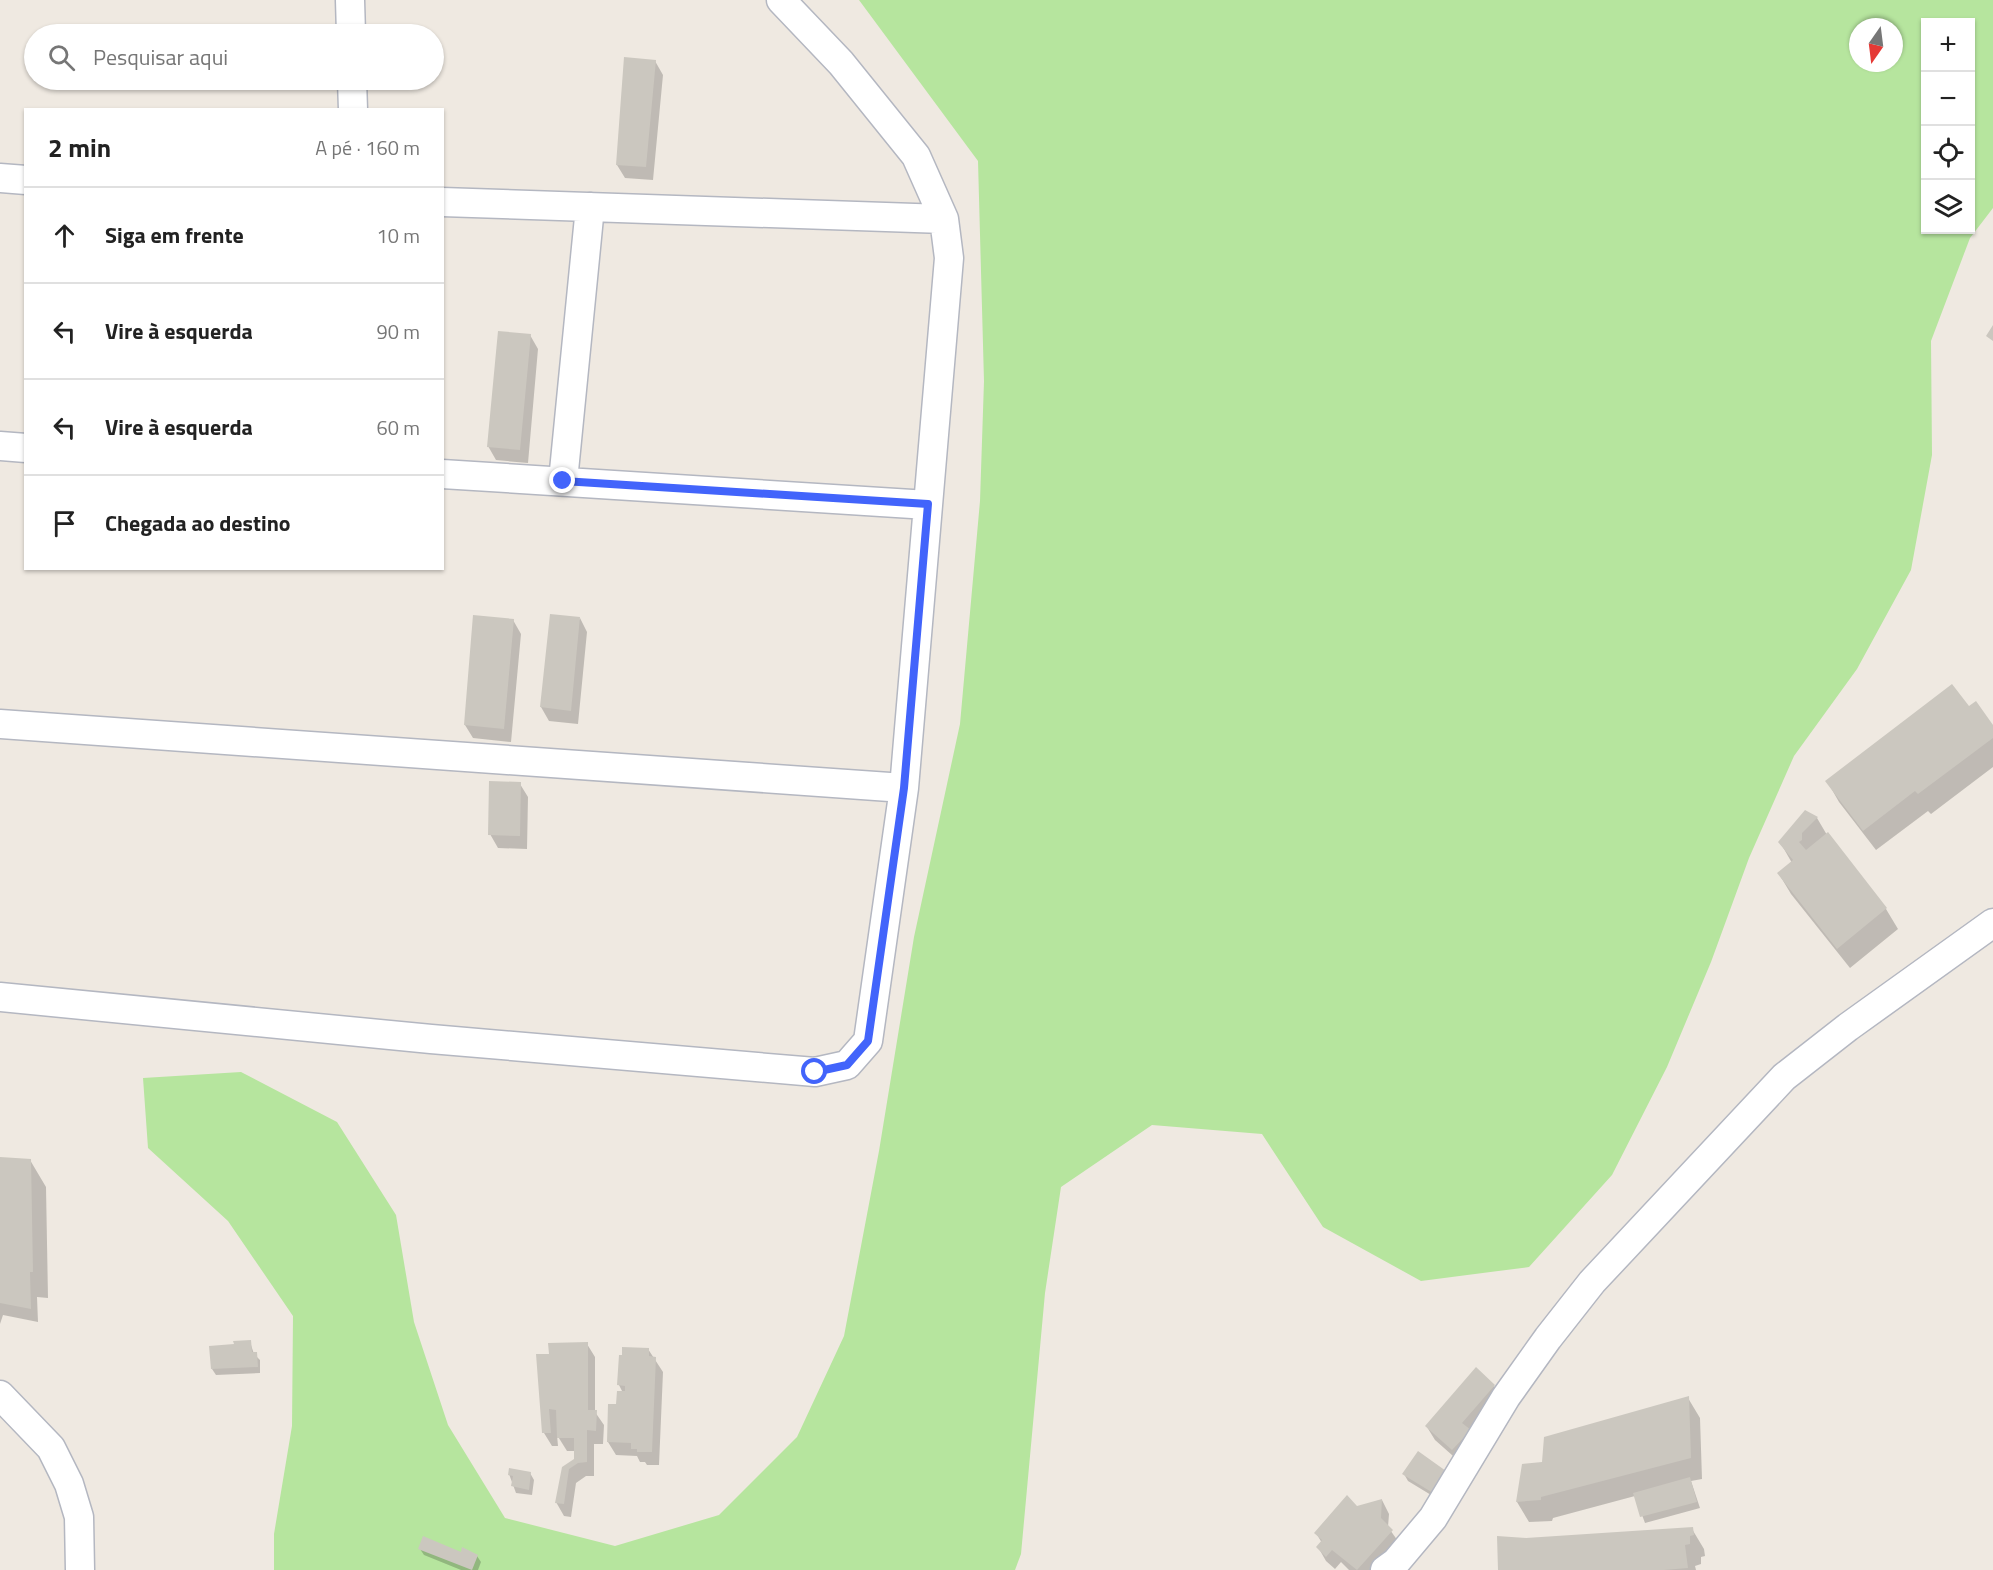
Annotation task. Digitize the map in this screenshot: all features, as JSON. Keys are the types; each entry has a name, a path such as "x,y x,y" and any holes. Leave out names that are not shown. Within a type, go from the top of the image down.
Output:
{"street":[{"path":"350,0 351,24"},
{"path":"0,997 466,1042 815,1072 847,1065 868,1041 904,788 949,258 944,219 916,156 841,63 781,0"},
{"path":"352,90 353,108"},
{"path":"0,178 24,180"},
{"path":"444,202 944,219"},
{"path":"563,481 590,207"},
{"path":"0,446 24,448"},
{"path":"444,474 928,504"},
{"path":"0,724 904,788"},
{"path":"1385,1570 1396,1562 1433,1518 1506,1397 1592,1282 1784,1077 1848,1027 1993,923"},
{"path":"0,1395 51,1448 69,1484 79,1517 80,1570"}],"green space":[{"path":"859,0 1993,0 1993,208 1975,231 1975,18 1921,18 1921,234 1973,234 1931,341 1932,455 1911,570 1857,669 1794,756 1749,858 1711,962 1667,1067 1612,1175 1529,1267 1421,1281 1323,1227 1262,1134 1152,1125 1061,1187 1045,1293 1021,1554 1015,1570 274,1570 274,1534 292,1426 293,1316 228,1221 148,1148 143,1078 241,1072 337,1122 396,1215 414,1322 448,1425 505,1518 615,1546 719,1515 797,1437 844,1336 879,1151 914,937 960,724 980,501 984,381 978,161"}],"building":[{"path":"624,57 656,60 646,167 616,165"},
{"path":"1993,325 1993,341 1986,336"},
{"path":"498,331 531,334 520,450 487,447"},
{"path":"550,614 580,617 571,711 540,707"},
{"path":"473,615 514,619 504,729 464,725"},
{"path":"1952,684 1969,706 1976,701 1993,725 1993,738 1918,794 1915,791 1863,831 1825,781"},
{"path":"489,781 521,782 520,836 488,835"},
{"path":"1805,810 1818,817 1802,833 1802,840 1799,842 1806,850 1828,832 1887,908 1837,949 1777,873 1793,860 1778,842"},
{"path":"0,1157 31,1159 33,1272 30,1272 31,1309 0,1303"},
{"path":"251,1340 252,1352 257,1352 258,1367 211,1369 209,1346"},
{"path":"588,1342 588,1410 597,1410 596,1431 587,1430 587,1462 578,1463 569,1469 564,1504 555,1503 562,1467 574,1459 574,1438 557,1438 556,1410 549,1409 551,1433 542,1433 536,1354 549,1354 548,1343"},
{"path":"622,1347 649,1348 649,1356 656,1357 652,1452 637,1452 637,1449 631,1449 631,1443 607,1442 608,1404 616,1404 617,1391 625,1391 625,1386 617,1385 619,1355 622,1355"},
{"path":"1476,1367 1495,1385 1462,1423 1471,1430 1452,1450 1425,1426"},
{"path":"1689,1396 1691,1458 1541,1497 1541,1500 1516,1502 1522,1464 1542,1462 1544,1437"},
{"path":"1418,1451 1446,1471 1433,1493 1402,1474"},
{"path":"509,1468 531,1472 529,1490 511,1486 513,1476 508,1475"},
{"path":"1690,1477 1697,1502 1640,1517 1633,1493"},
{"path":"1347,1495 1357,1506 1382,1499 1381,1518 1393,1530 1357,1570 1332,1550 1326,1557 1316,1547 1322,1540 1314,1533"},
{"path":"1693,1527 1694,1535 1690,1536 1690,1544 1685,1545 1688,1568 1498,1570 1497,1536 1526,1538"},
{"path":"423,1536 461,1552 462,1547 478,1555 472,1570 418,1549"}],"route":[{"path":"563,481 928,504 904,788 868,1041 847,1065 815,1072"}]}
